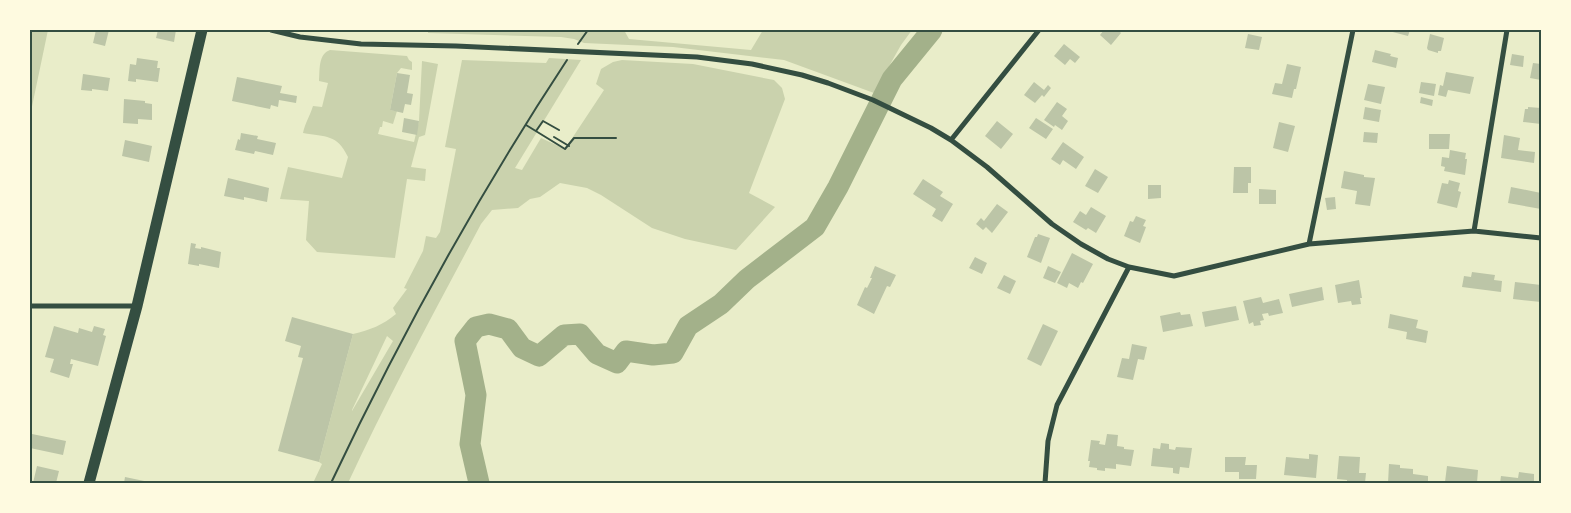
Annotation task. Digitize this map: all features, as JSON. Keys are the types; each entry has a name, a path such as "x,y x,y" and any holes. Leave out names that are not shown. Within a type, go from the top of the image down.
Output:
{"highway":[{"path":"89,483 138,306 202,30"}],"street":[{"path":"271,30 300,37 361,44 456,46 697,57 752,64 802,74 873,100 951,140 987,167 1052,224 1081,244 1108,259 1128,268 1174,276 1309,244 1474,231 1541,238"},
{"path":"951,140 1039,30"},
{"path":"1309,244 1353,30"},
{"path":"1474,231 1507,30"},
{"path":"1045,483 1048,440 1057,405 1128,268"},
{"path":"30,306 138,306"}],"path":[{"path":"579,42 588,30"},
{"path":"331,483 387,367 430,286 525,125 568,60"},
{"path":"536,132 543,121 559,130"},
{"path":"525,125 565,149 574,138 616,138"},
{"path":"554,137 569,146"}],"green space":[{"path":"30,30 48,30 30,116"},
{"path":"428,30 624,30 629,39 751,50 763,30 912,30 901,45 874,93 784,60 673,47 584,43 561,37 428,33"},
{"path":"330,50 407,56 412,62 412,70 401,68 397,73 390,110 397,111 393,124 383,121 378,134 414,142 419,121 422,61 438,64 425,135 419,137 411,167 426,169 425,181 407,179 395,258 317,252 306,240 309,201 280,199 288,167 342,178 348,157 340,144 324,136 303,133 313,106 322,107 328,83 319,81 320,63 323,55"},
{"path":"549,58 581,60 515,168 522,170 541,138 565,149 604,90 596,84 601,69 613,62 622,60 693,64 774,80 782,88 785,99 749,193 775,207 736,250 685,239 652,228 587,188 560,183 540,197 530,199 518,208 492,210 481,224 430,320 348,483 313,483 322,464 319,462 353,334 376,327 396,314 393,308 407,289 404,288 423,251 426,236 436,238 440,232 456,149 445,147 462,60 546,63","holes":["387,336 393,341 352,411"]}],"building":[{"path":"96,30 109,30 105,46 93,43"},
{"path":"158,30 176,30 174,42 156,38"},
{"path":"1104,30 1118,30 1121,33 1111,45 1100,35"},
{"path":"1385,30 1410,30 1408,36"},
{"path":"1248,34 1262,37 1259,50 1245,48"},
{"path":"1430,34 1444,38 1441,51 1438,51 1438,53 1427,48"},
{"path":"1064,44 1080,57 1075,63 1070,59 1065,65 1054,56"},
{"path":"1375,50 1398,58 1396,68 1372,62"},
{"path":"1512,54 1524,56 1523,67 1510,65"},
{"path":"137,58 158,61 157,68 160,68 158,82 136,79 136,82 128,81 130,64 136,65"},
{"path":"1533,63 1541,64 1541,80 1530,78"},
{"path":"1287,64 1301,67 1292,98 1272,94 1275,83 1282,84"},
{"path":"1446,72 1474,77 1470,94 1448,90 1446,97 1438,95 1440,85 1443,86"},
{"path":"397,73 410,75 407,93 413,94 411,105 405,104 403,113 390,110"},
{"path":"83,74 110,78 108,91 81,90"},
{"path":"237,77 282,86 280,93 297,96 296,103 279,100 278,107 271,105 270,109 232,101"},
{"path":"1034,82 1044,90 1048,85 1051,88 1044,97 1042,95 1035,103 1024,95"},
{"path":"1421,82 1436,84 1434,96 1419,93"},
{"path":"1368,84 1385,87 1381,104 1364,100"},
{"path":"1421,97 1433,100 1432,106 1420,103"},
{"path":"124,99 145,101 145,103 152,104 152,120 138,119 138,124 123,123"},
{"path":"1057,102 1067,109 1062,116 1068,121 1062,130 1044,120"},
{"path":"1365,107 1381,110 1379,122 1363,119"},
{"path":"1528,107 1541,108 1541,124 1523,122 1525,109 1528,109"},
{"path":"404,118 419,121 417,135 402,132"},
{"path":"1036,118 1053,129 1046,139 1029,128"},
{"path":"997,121 1013,134 1001,149 985,136"},
{"path":"1279,122 1295,126 1288,152 1273,148"},
{"path":"1364,132 1378,133 1377,143 1363,142"},
{"path":"241,133 258,136 257,139 276,143 273,155 255,151 254,154 235,150"},
{"path":"1429,134 1450,134 1449,149 1429,149"},
{"path":"1504,135 1520,138 1518,150 1535,152 1534,163 1501,158"},
{"path":"125,140 152,146 149,162 122,156"},
{"path":"1063,142 1084,157 1076,169 1063,160 1060,165 1051,159"},
{"path":"1450,150 1466,153 1465,175 1444,171 1445,167 1441,166 1442,157 1449,158"},
{"path":"1234,167 1251,167 1251,183 1248,183 1248,193 1233,193"},
{"path":"1095,169 1108,177 1098,193 1085,186"},
{"path":"1344,171 1375,178 1370,206 1355,204 1357,191 1341,188"},
{"path":"228,178 269,188 267,202 244,197 244,200 224,196"},
{"path":"923,179 943,192 940,196 953,204 942,222 932,216 936,209 913,194"},
{"path":"1449,180 1460,183 1458,191 1461,192 1457,208 1437,203 1442,183 1448,184"},
{"path":"1148,185 1161,185 1161,198 1148,199"},
{"path":"1511,187 1541,193 1541,209 1508,203"},
{"path":"1259,189 1276,190 1276,204 1259,204"},
{"path":"1335,197 1336,209 1327,210 1325,198"},
{"path":"997,204 1008,212 992,233 986,227 983,230 976,224 981,218 984,221"},
{"path":"1091,207 1106,216 1096,233 1088,228 1086,230 1073,222 1080,211 1086,215"},
{"path":"1136,216 1146,220 1143,226 1146,227 1140,243 1124,236 1130,221 1133,222"},
{"path":"1038,234 1050,238 1041,263 1027,257"},
{"path":"191,243 196,244 195,248 201,249 201,247 221,252 219,268 188,264"},
{"path":"1072,253 1093,264 1083,283 1081,282 1078,288 1069,283 1067,288 1057,283"},
{"path":"975,257 987,263 982,274 969,268"},
{"path":"875,266 896,275 890,287 887,286 874,314 857,305 865,287 867,288 872,278 870,278"},
{"path":"1048,266 1061,272 1055,283 1043,278"},
{"path":"1472,272 1495,275 1494,280 1502,281 1501,292 1462,287 1464,276 1471,277"},
{"path":"1004,275 1016,281 1010,294 997,288"},
{"path":"1359,280 1361,304 1352,305 1351,301 1338,303 1335,285"},
{"path":"1515,282 1541,285 1541,302 1513,299"},
{"path":"1322,287 1324,300 1292,307 1289,294"},
{"path":"1261,297 1263,303 1279,299 1283,313 1269,316 1268,313 1262,314 1264,320 1260,321 1261,325 1254,326 1253,322 1249,324 1243,301"},
{"path":"1236,306 1239,320 1205,327 1202,312"},
{"path":"1180,312 1181,315 1190,314 1193,326 1163,332 1160,316"},
{"path":"1390,314 1418,320 1416,328 1428,331 1426,343 1406,339 1407,332 1388,328"},
{"path":"292,317 353,334 319,462 278,451 303,358 298,357 301,346 285,341"},
{"path":"1043,324 1058,331 1041,366 1027,359"},
{"path":"54,326 78,333 79,328 92,332 94,326 105,329 103,335 106,336 98,366 71,359 70,364 73,364 69,378 50,372 54,359 45,357"},
{"path":"1132,344 1147,347 1144,360 1138,359 1133,380 1117,377 1122,358 1129,359"},
{"path":"32,434 66,441 63,455 30,448"},
{"path":"1107,434 1118,435 1117,446 1134,450 1131,466 1116,464 1116,469 1105,468 1105,471 1089,467 1091,440 1100,441 1099,444 1105,445"},
{"path":"1161,443 1169,444 1169,449 1175,450 1176,447 1192,448 1189,468 1180,467 1179,474 1173,473 1173,468 1151,466 1153,448 1160,449"},
{"path":"1309,454 1318,455 1316,478 1284,475 1286,457 1309,459"},
{"path":"1339,456 1360,457 1359,473 1366,473 1365,483 1347,483 1347,480 1337,479"},
{"path":"1225,457 1246,457 1245,465 1257,465 1256,479 1239,479 1239,472 1225,472"},
{"path":"1389,464 1400,465 1400,468 1413,469 1413,474 1428,476 1428,483 1388,483"},
{"path":"37,466 59,471 56,483 33,483"},
{"path":"1447,466 1478,470 1477,483 1445,482"},
{"path":"1519,472 1534,474 1534,483 1500,483 1501,476 1518,478"},
{"path":"125,477 149,482 149,483 124,483"}],"waterway":[{"path":"479,483 470,444 476,395 465,341 476,327 489,324 508,329 522,348 539,356 564,335 580,334 597,354 617,363 626,351 653,355 673,353 688,326 721,304 747,279 815,227 838,187 892,79 932,30"}]}
